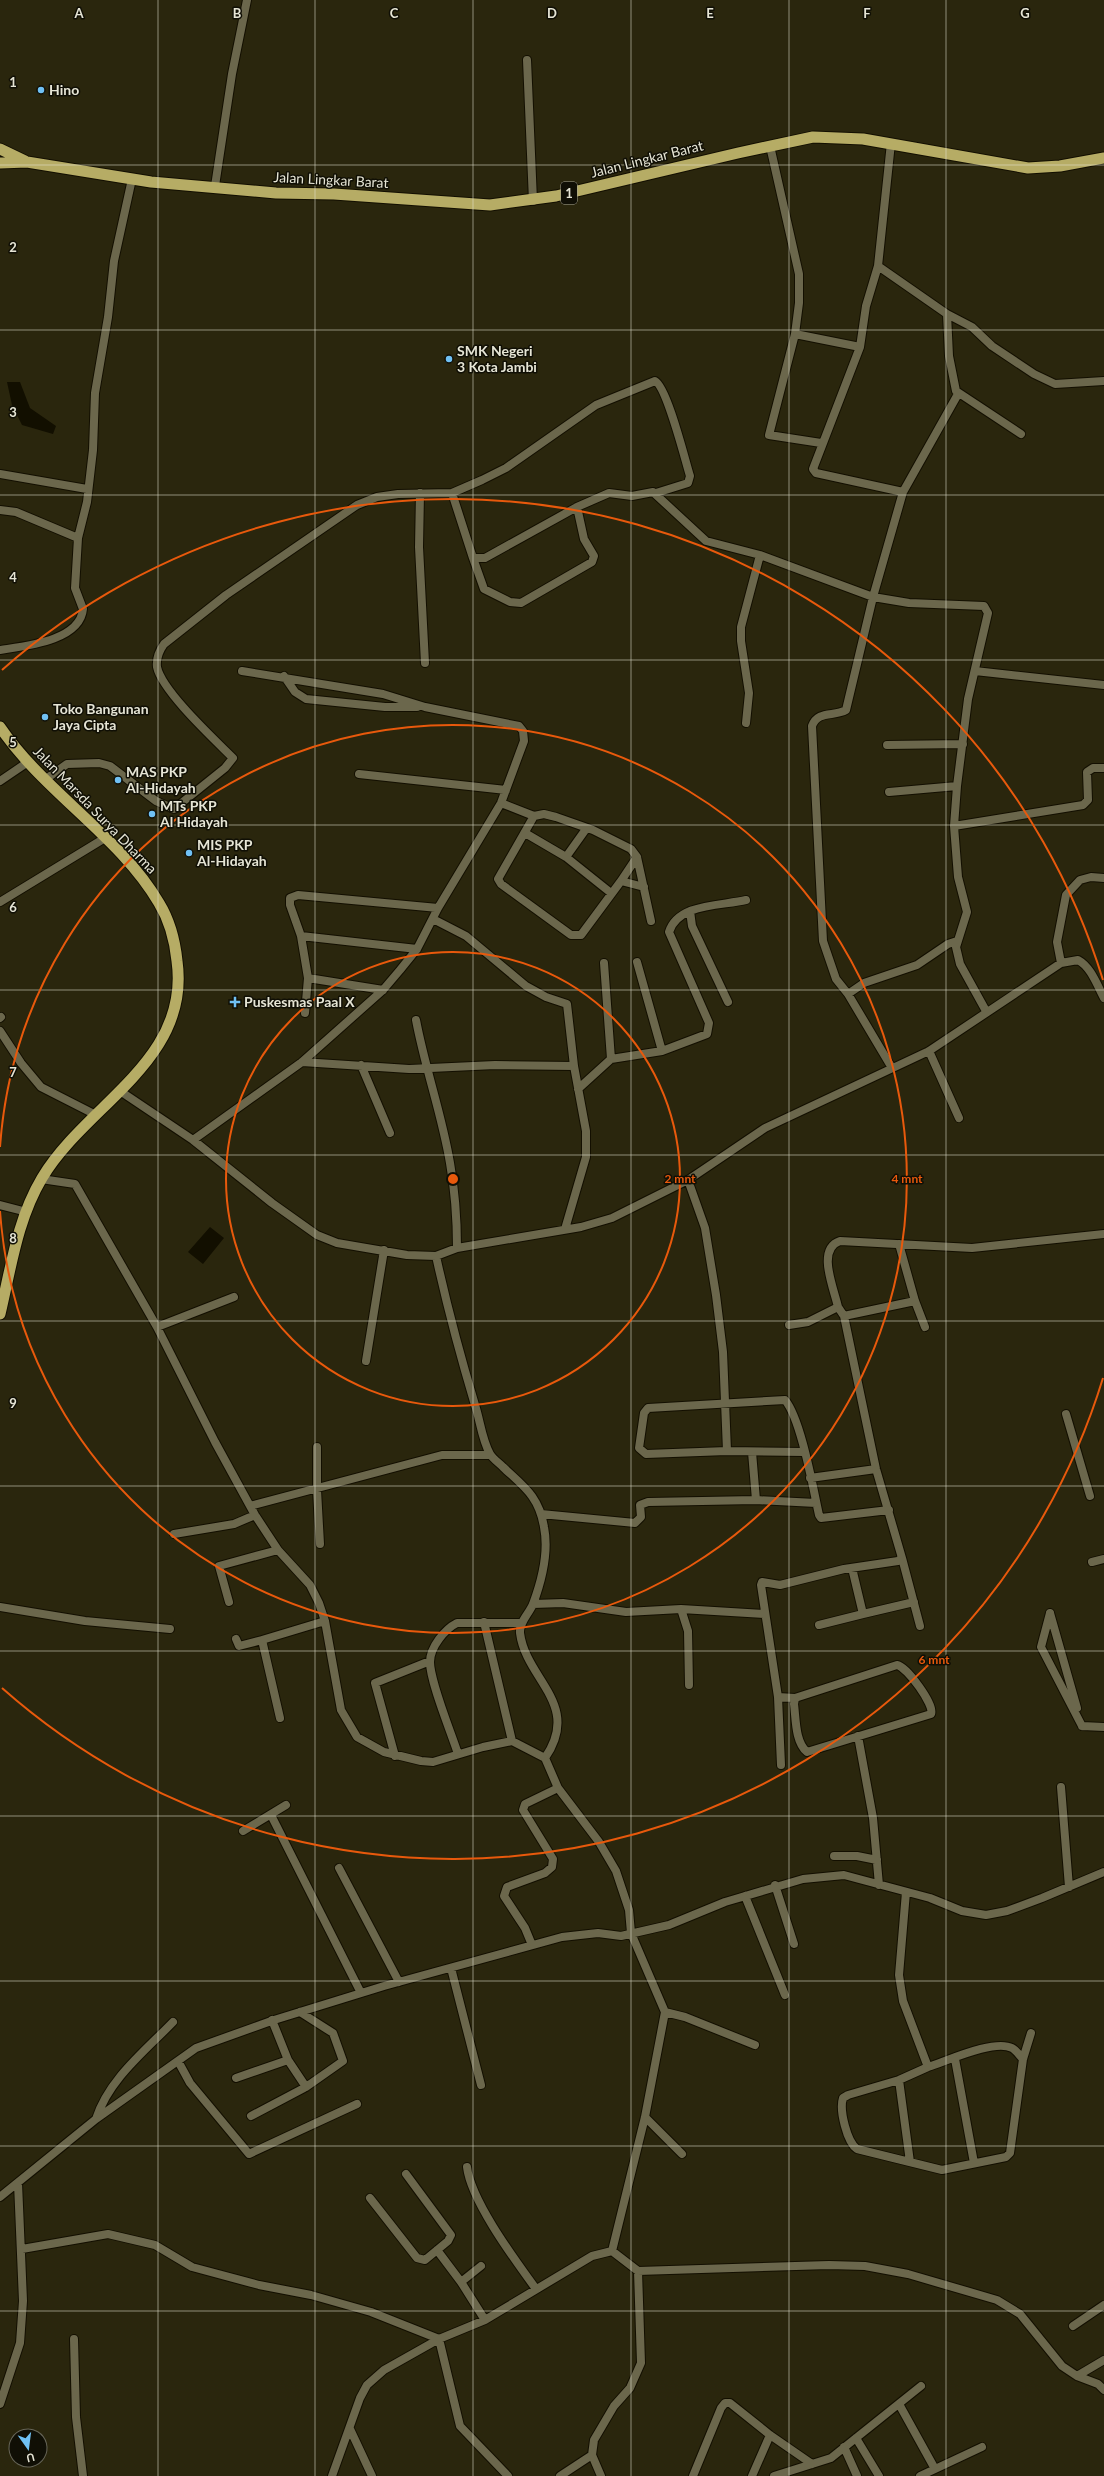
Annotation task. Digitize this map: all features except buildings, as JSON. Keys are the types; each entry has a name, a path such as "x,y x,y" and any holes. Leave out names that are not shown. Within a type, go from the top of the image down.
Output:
{"highway":[{"name":"Jalan Lingkar Barat","path":"0,163 27,162 132,179 276,193 334,194 490,205 533,201 770,146 813,138 844,136 1028,168 1060,166 1104,158"},
{"name":"Jalan Lingkar Barat","path":"0,149 27,162"},
{"name":"Jalan Marsda Surya Dharma","path":"0,728 28,762 105,838 146,882 160,904 175,946 179,974 177,1001 172,1021 159,1046 120,1091 56,1157 41,1179 15,1243 0,1314"}],"street":[{"path":"215,186 232,74 247,0"},
{"path":"527,60 533,201"},
{"path":"891,143 878,266 866,306 860,347 813,465 816,473 903,492"},
{"path":"770,146 799,274 799,303 796,334 769,435 821,443"},
{"path":"0,650 46,642 59,637 79,622 83,609 75,588 78,538 87,502 87,489 93,450 94,393 108,317 114,261 132,179"},
{"path":"878,266 947,314 972,327 992,346 1034,374 1055,384 1104,381"},
{"path":"947,314 949,356 954,386 958,394 1021,434"},
{"path":"796,334 860,347"},
{"path":"46,779 67,764 99,763 110,766 156,801 174,809 225,768 233,758 187,712 165,683 157,668 157,660 164,644 226,596 357,505 377,497 420,493 452,493 506,468 596,405 655,381 662,390 672,415 690,476 688,483 656,493 632,496 609,493 577,507 485,558 473,558"},
{"path":"892,1068 848,994 836,979 823,941 812,726 814,720 820,716 839,714 846,710 873,597 903,492 958,394"},
{"path":"0,474 87,489"},
{"path":"420,493 419,547 425,663"},
{"path":"452,493 484,590 510,602 521,603 592,562 594,556 584,539 577,507"},
{"path":"656,493 673,512 706,541 760,554 873,597 909,603 984,606 988,613 968,699 957,786 954,826 958,877 967,912 957,941 960,964 986,1011"},
{"path":"0,510 16,512 78,538"},
{"path":"746,723 748,693 741,641 741,627 760,554"},
{"path":"193,1140 302,1062 384,990 417,949 438,908 501,803 524,741 523,731 518,726 425,707 383,694 284,676 242,671"},
{"path":"975,671 1104,685"},
{"path":"284,676 295,692 306,698 385,707 425,707"},
{"path":"887,745 963,744"},
{"path":"0,781 28,762"},
{"path":"954,826 1083,805 1088,800 1087,772 1093,768 1104,768"},
{"path":"359,774 506,790"},
{"path":"889,792 957,786"},
{"path":"501,803 534,816 544,814 556,817 629,846 637,857 651,921"},
{"path":"534,816 498,877 499,883 571,935 581,935 622,881 637,857"},
{"path":"566,857 586,830"},
{"path":"525,833 566,857 611,894"},
{"path":"0,902 105,838"},
{"path":"1061,963 1057,942 1066,895 1080,880 1091,877 1104,878"},
{"path":"622,881 644,887"},
{"path":"305,1013 308,978 301,936 290,905 290,898 298,895 438,908"},
{"path":"578,1090 611,1059 662,1051 691,1042 708,1034 710,1030 709,1023 669,932 674,922 690,911 746,900"},
{"path":"690,911 692,926 728,1002"},
{"path":"433,919 466,936 526,986 546,997 566,1004 574,1066 586,1131 586,1158 565,1229"},
{"path":"301,936 417,949"},
{"path":"848,994 864,983 917,965 948,944 957,941"},
{"path":"120,1091 193,1140 272,1203 317,1235 337,1243 407,1255 436,1256 457,1248 565,1229 612,1218 688,1180 765,1128 929,1051 986,1011 1061,963 1078,960 1083,964 1091,973 1104,998"},
{"path":"637,962 662,1051"},
{"path":"604,963 611,1059"},
{"path":"308,978 384,990"},
{"path":"416,1020 426,1068 450,1162 457,1220 457,1248"},
{"path":"0,1031 21,1063 41,1087 96,1115"},
{"path":"929,1051 959,1118"},
{"path":"302,1062 426,1068 495,1065 574,1066"},
{"path":"361,1065 390,1133"},
{"path":"41,1179 75,1184 157,1327 215,1442 255,1515 278,1550 310,1585 320,1603 325,1621 336,1691 341,1710 348,1726 357,1737 368,1745 395,1756 433,1762 458,1754 512,1741 545,1758 558,1788 599,1842 616,1871 628,1904 631,1933 665,2012 645,2117 612,2251"},
{"path":"688,1180 705,1228 724,1352 724,1403 727,1451"},
{"path":"0,1205 27,1212"},
{"path":"920,1626 889,1510 876,1468 844,1316 838,1307 828,1262 828,1249 833,1243 840,1241 972,1248 1104,1234"},
{"path":"899,1244 915,1301 925,1327"},
{"path":"366,1361 384,1250"},
{"path":"436,1256 452,1329 490,1454 527,1487 533,1495 541,1514 546,1543 543,1568 533,1604 521,1623 520,1632 528,1657 555,1703 556,1724 553,1746 545,1758"},
{"path":"157,1327 234,1297"},
{"path":"844,1316 915,1301"},
{"path":"789,1325 808,1322 838,1307"},
{"path":"804,1452 727,1451 646,1454 639,1448 644,1412 648,1408 785,1400 793,1412 804,1452 819,1515 825,1519 889,1510"},
{"path":"1066,1414 1090,1496"},
{"path":"317,1447 316,1490 320,1544"},
{"path":"752,1452 756,1500"},
{"path":"250,1506 316,1490 442,1455 490,1454"},
{"path":"810,1478 876,1468"},
{"path":"541,1514 635,1523 642,1517 640,1505 648,1502 756,1500 816,1503"},
{"path":"174,1534 234,1524 255,1515"},
{"path":"229,1602 219,1566 278,1550"},
{"path":"781,1765 778,1697 760,1585 762,1582 780,1585 852,1568 898,1561 902,1558"},
{"path":"1092,1562 1104,1559"},
{"path":"852,1568 863,1614"},
{"path":"819,1625 914,1602"},
{"path":"533,1604 563,1603 632,1612 681,1609 765,1614"},
{"path":"0,1607 85,1622 170,1629"},
{"path":"681,1609 688,1631 689,1685"},
{"path":"1050,1613 1058,1643 1082,1726 1041,1647 1050,1613"},
{"path":"236,1639 239,1646 325,1621"},
{"path":"484,1622 512,1741"},
{"path":"458,1754 430,1661 438,1641 449,1626 458,1623 521,1623"},
{"path":"262,1640 280,1718"},
{"path":"395,1756 375,1683 430,1661"},
{"path":"778,1697 795,1698 898,1665 902,1666 931,1705 931,1714 807,1752 799,1740 794,1704 795,1698"},
{"path":"1082,1726 1104,1727"},
{"path":"858,1736 873,1818 879,1884"},
{"path":"1061,1787 1069,1887"},
{"path":"532,1945 525,1928 504,1896 511,1885 545,1873 552,1867 553,1859 523,1810 525,1804 558,1788"},
{"path":"243,1831 286,1805"},
{"path":"271,1815 361,1993"},
{"path":"834,1856 857,1856 877,1860"},
{"path":"339,1868 399,1982"},
{"path":"0,2197 96,2119 196,2048 215,2039 272,2020 361,1993 562,1937 598,1933 621,1936 669,1924 745,1896 803,1879 844,1875 930,1898 962,1911 986,1916 1007,1911 1104,1872"},
{"path":"775,1886 794,1944"},
{"path":"906,1892 899,1975 903,2002 928,2067"},
{"path":"745,1896 785,1995"},
{"path":"451,1968 481,2085"},
{"path":"252,2116 306,2087 341,2064 343,2055 333,2033 300,2012"},
{"path":"665,2012 685,2017 755,2046"},
{"path":"272,2020 288,2060 306,2087"},
{"path":"96,2119 102,2101 122,2073 174,2022"},
{"path":"1023,2059 1012,2048 1002,2046 987,2048 928,2067 899,2080 848,2095 843,2098 842,2107 849,2138 854,2147 942,2170 952,2170 974,2163 1006,2157 1010,2153 1023,2059 1030,2033"},
{"path":"955,2059 974,2163"},
{"path":"236,2078 288,2060"},
{"path":"178,2061 190,2083 250,2154 356,2104"},
{"path":"899,2080 910,2162"},
{"path":"645,2117 682,2154"},
{"path":"467,2167 474,2192 512,2255 536,2289"},
{"path":"370,2198 417,2258 424,2260 448,2241 450,2235 406,2174"},
{"path":"0,2404 20,2343 24,2301 18,2183"},
{"path":"22,2249 108,2234 155,2245 192,2267 371,2312 439,2339"},
{"path":"437,2250 461,2282 485,2320"},
{"path":"612,2251 638,2271 829,2265 865,2266 908,2274 997,2300 1020,2314 1062,2366 1077,2376 1098,2384 1104,2390"},
{"path":"332,2476 360,2398 367,2385 384,2370 439,2339 485,2320 592,2256 612,2251"},
{"path":"461,2282 481,2266"},
{"path":"601,2476 592,2455 594,2440 601,2426 630,2388 641,2363 638,2271"},
{"path":"1073,2326 1104,2305"},
{"path":"74,2339 76,2417 83,2476"},
{"path":"439,2339 460,2426 508,2476"},
{"path":"1077,2376 1104,2360"},
{"path":"774,2476 799,2472 812,2464 831,2458 922,2386"},
{"path":"693,2476 721,2408 725,2403 730,2403 770,2435 812,2464"},
{"path":"899,2404 935,2469"},
{"path":"350,2429 372,2476"},
{"path":"752,2476 770,2435"},
{"path":"856,2438 879,2476"},
{"path":"844,2447 857,2476"},
{"path":"920,2476 982,2447"},
{"path":"560,2476 592,2455"}],"shaded area":[{"path":"7,382 20,382 30,408 56,426 53,434 22,425 12,405"},
{"path":"210,1227 224,1238 203,1264 188,1252"}],"place":[{"name":"Hino","path":"41,90"},
{"name":"SMK Negeri 3 Kota Jambi","path":"449,359"},
{"name":"Toko Bangunan Jaya Cipta","path":"45,717"},
{"name":"MAS PKP Al-Hidayah","path":"118,780"},
{"name":"MTs PKP Al Hidayah","path":"152,814"},
{"name":"MIS PKP Al-Hidayah","path":"189,853"},
{"name":"Puskesmas Paal X","path":"235,1002"}]}
